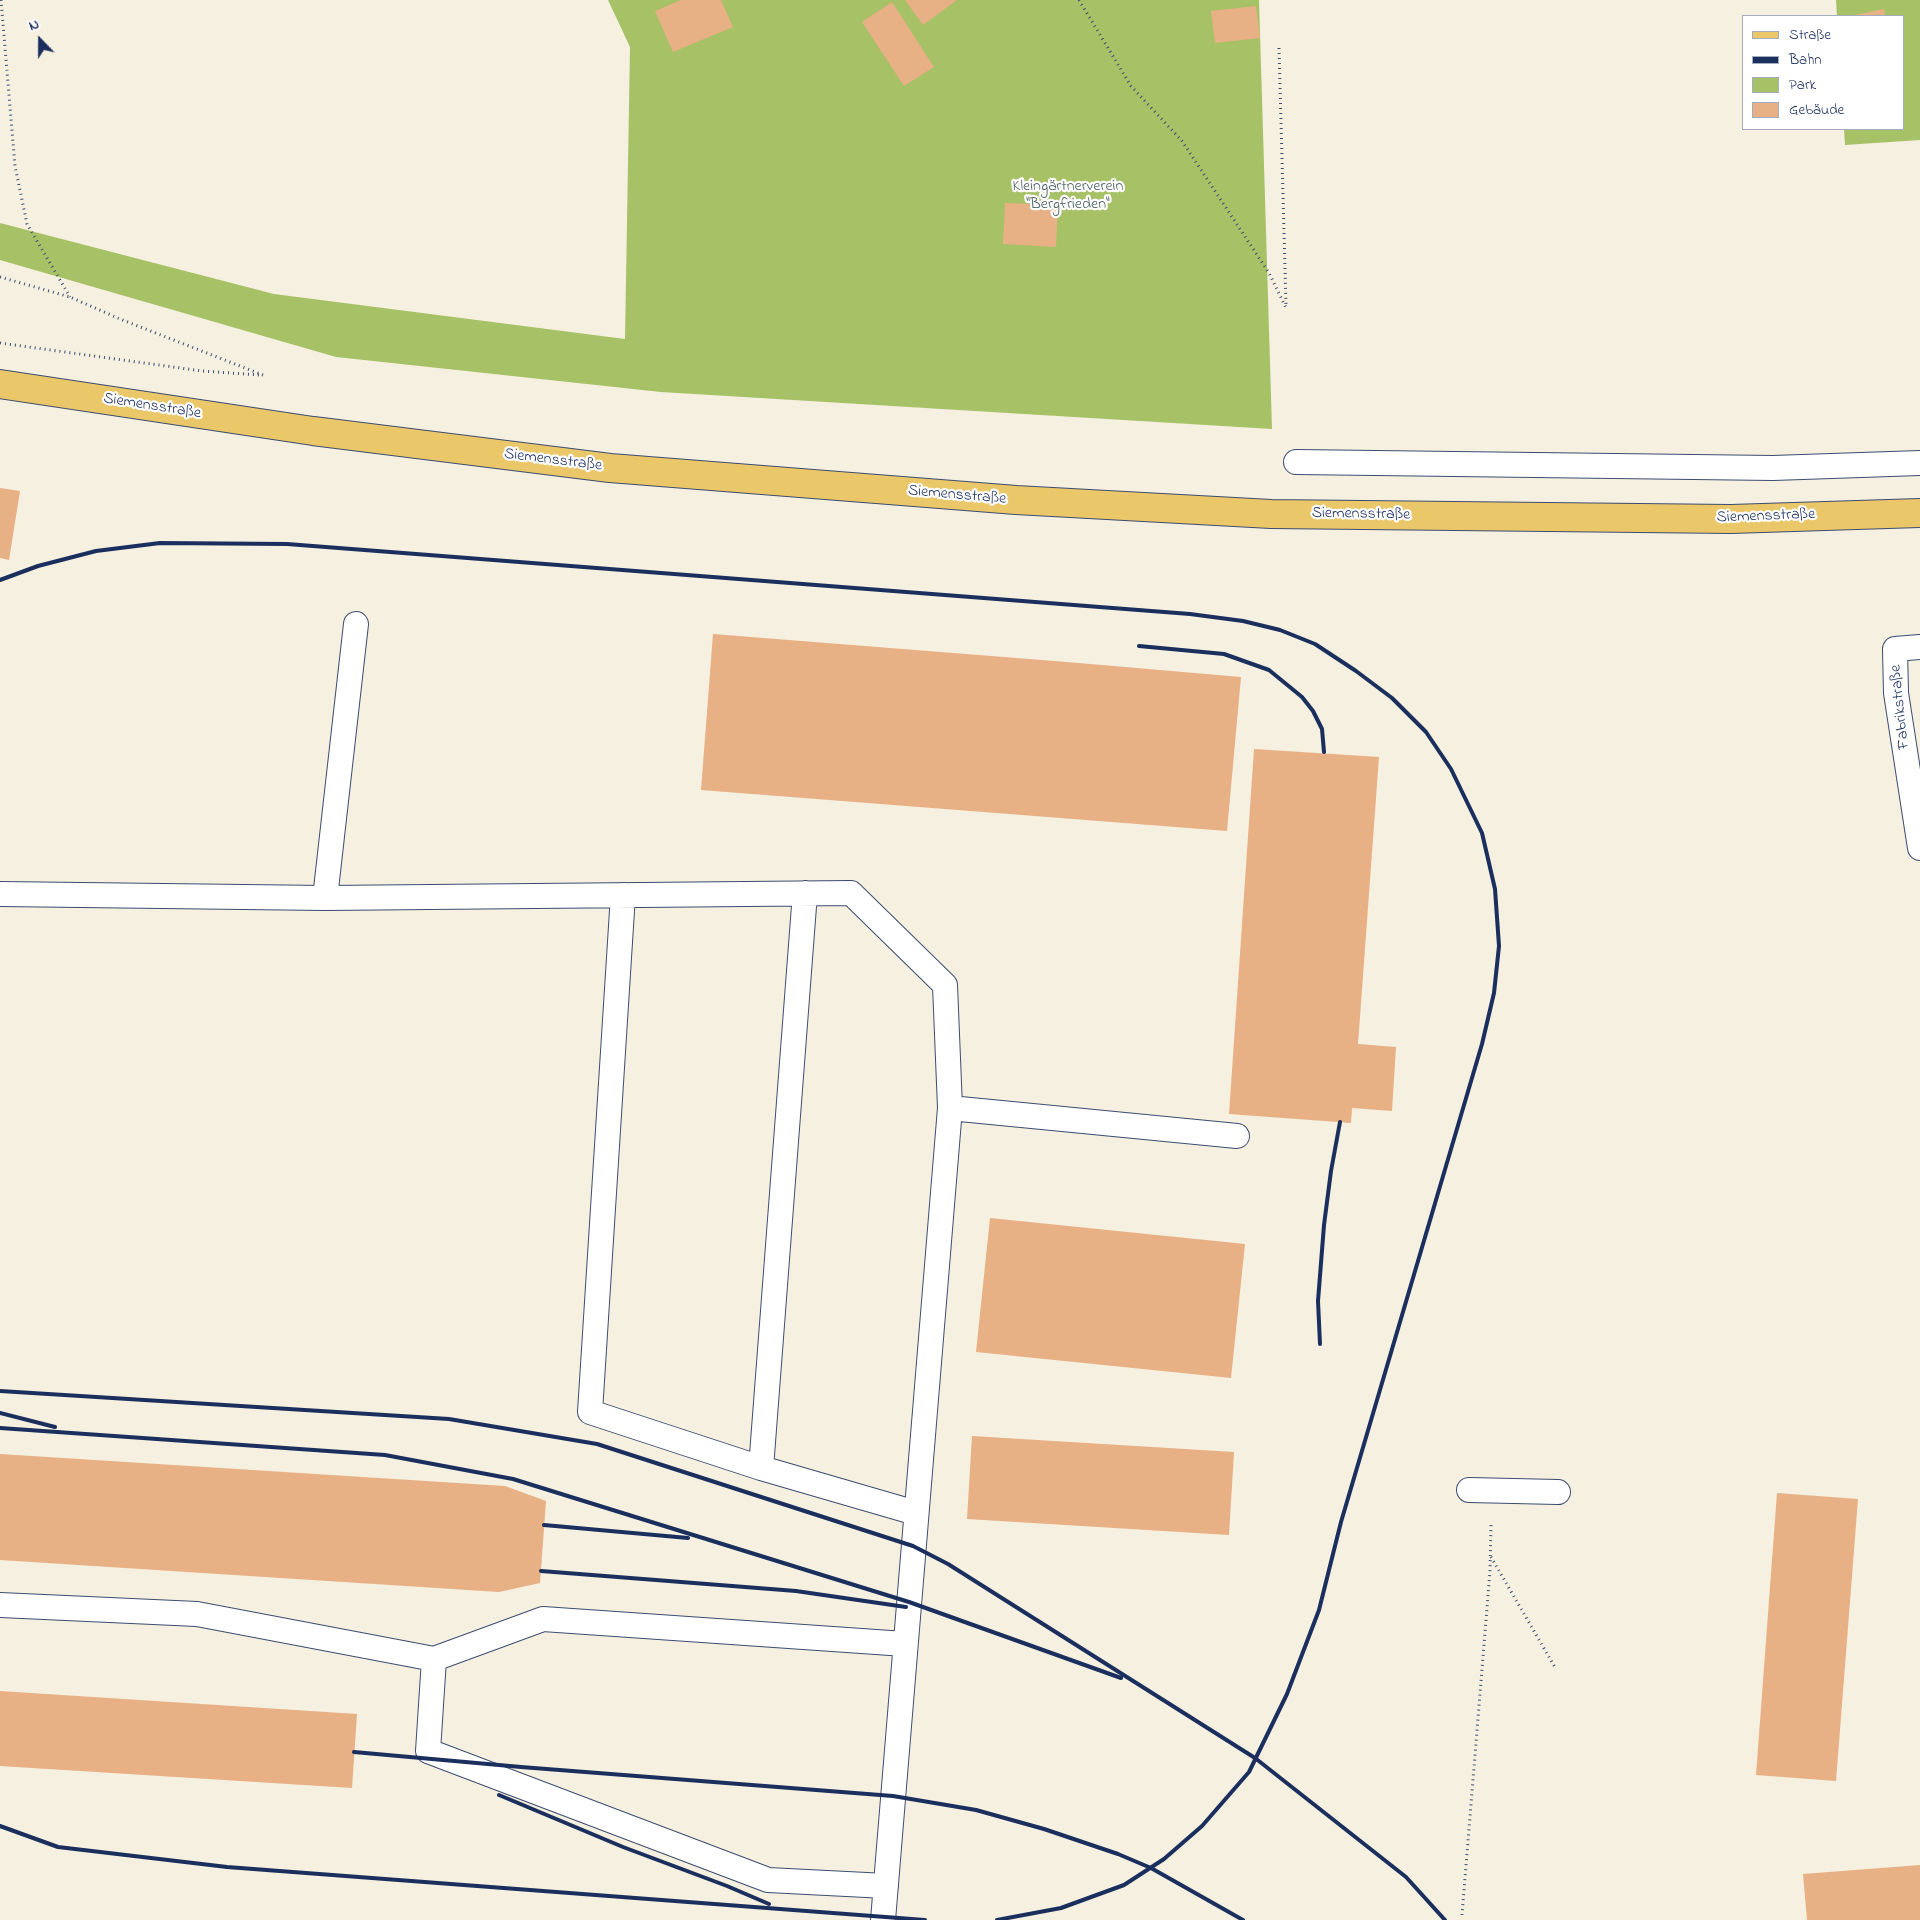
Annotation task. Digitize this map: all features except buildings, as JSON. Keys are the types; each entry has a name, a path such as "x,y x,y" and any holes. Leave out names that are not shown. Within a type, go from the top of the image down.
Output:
{"main road":[{"name":"Siemensstraße","path":"0,384 313,431 610,468 1016,500 1271,514 1731,519 1920,512"}],"lane":[{"path":"1296,462 1763,468 1920,462"},
{"path":"325,898 356,624"},
{"name":"Fabrikstraße","path":"1920,647 1895,649 1896,693 1920,848"},
{"path":"0,894 325,898 851,893 945,985 950,1108 883,1920"},
{"path":"761,1468 804,894"},
{"path":"623,895 590,1412 761,1468 916,1513"},
{"path":"950,1108 1237,1136"},
{"path":"1469,1490 1558,1492"},
{"path":"0,1605 198,1614 434,1659 543,1619 905,1644"},
{"path":"434,1659 428,1751 768,1880 886,1886"}],"path":[{"path":"1,0 15,166 27,224 70,297"},
{"path":"1079,0 1131,86 1182,141 1269,273 1286,308 1279,48"},
{"path":"0,277 70,297 120,319 263,375 202,371 0,343"},
{"path":"1462,1915 1490,1557 1493,1490"},
{"path":"1490,1557 1556,1669"}],"green space":[{"name":"Kleingärtnerverein \"Bergfrieden\"","path":"608,0 1259,0 1272,429 661,392 336,357 0,260 0,223 274,294 625,339 630,47"},
{"path":"1836,0 1920,0 1920,140 1845,145 1844,130 1905,130 1905,15 1837,15"}],"railway":[{"path":"0,580 38,566 96,551 160,543 287,544 1190,614 1243,621 1280,630 1315,644 1392,698 1426,732 1451,769 1482,833 1495,889 1499,946 1494,993 1482,1044 1341,1522 1319,1610 1287,1694 1249,1772 1202,1826 1164,1859 1124,1885 1061,1908 997,1920"},
{"path":"1139,646 1224,654 1269,670 1302,697 1313,711 1322,729 1324,752"},
{"path":"1320,1344 1318,1301 1324,1225 1340,1122"},
{"path":"0,1391 449,1419 597,1444 913,1546 948,1564 1255,1758 1406,1877 1445,1920"},
{"path":"0,1413 55,1427"},
{"path":"0,1428 385,1455 513,1479 909,1602 1121,1678"},
{"path":"544,1525 688,1538"},
{"path":"541,1571 796,1591 906,1607"},
{"path":"354,1752 893,1796 976,1810 1044,1829 1118,1854 1151,1868 1243,1920"},
{"path":"499,1795 623,1847 769,1904"},
{"path":"0,1826 58,1847 227,1867 925,1920"}]}
